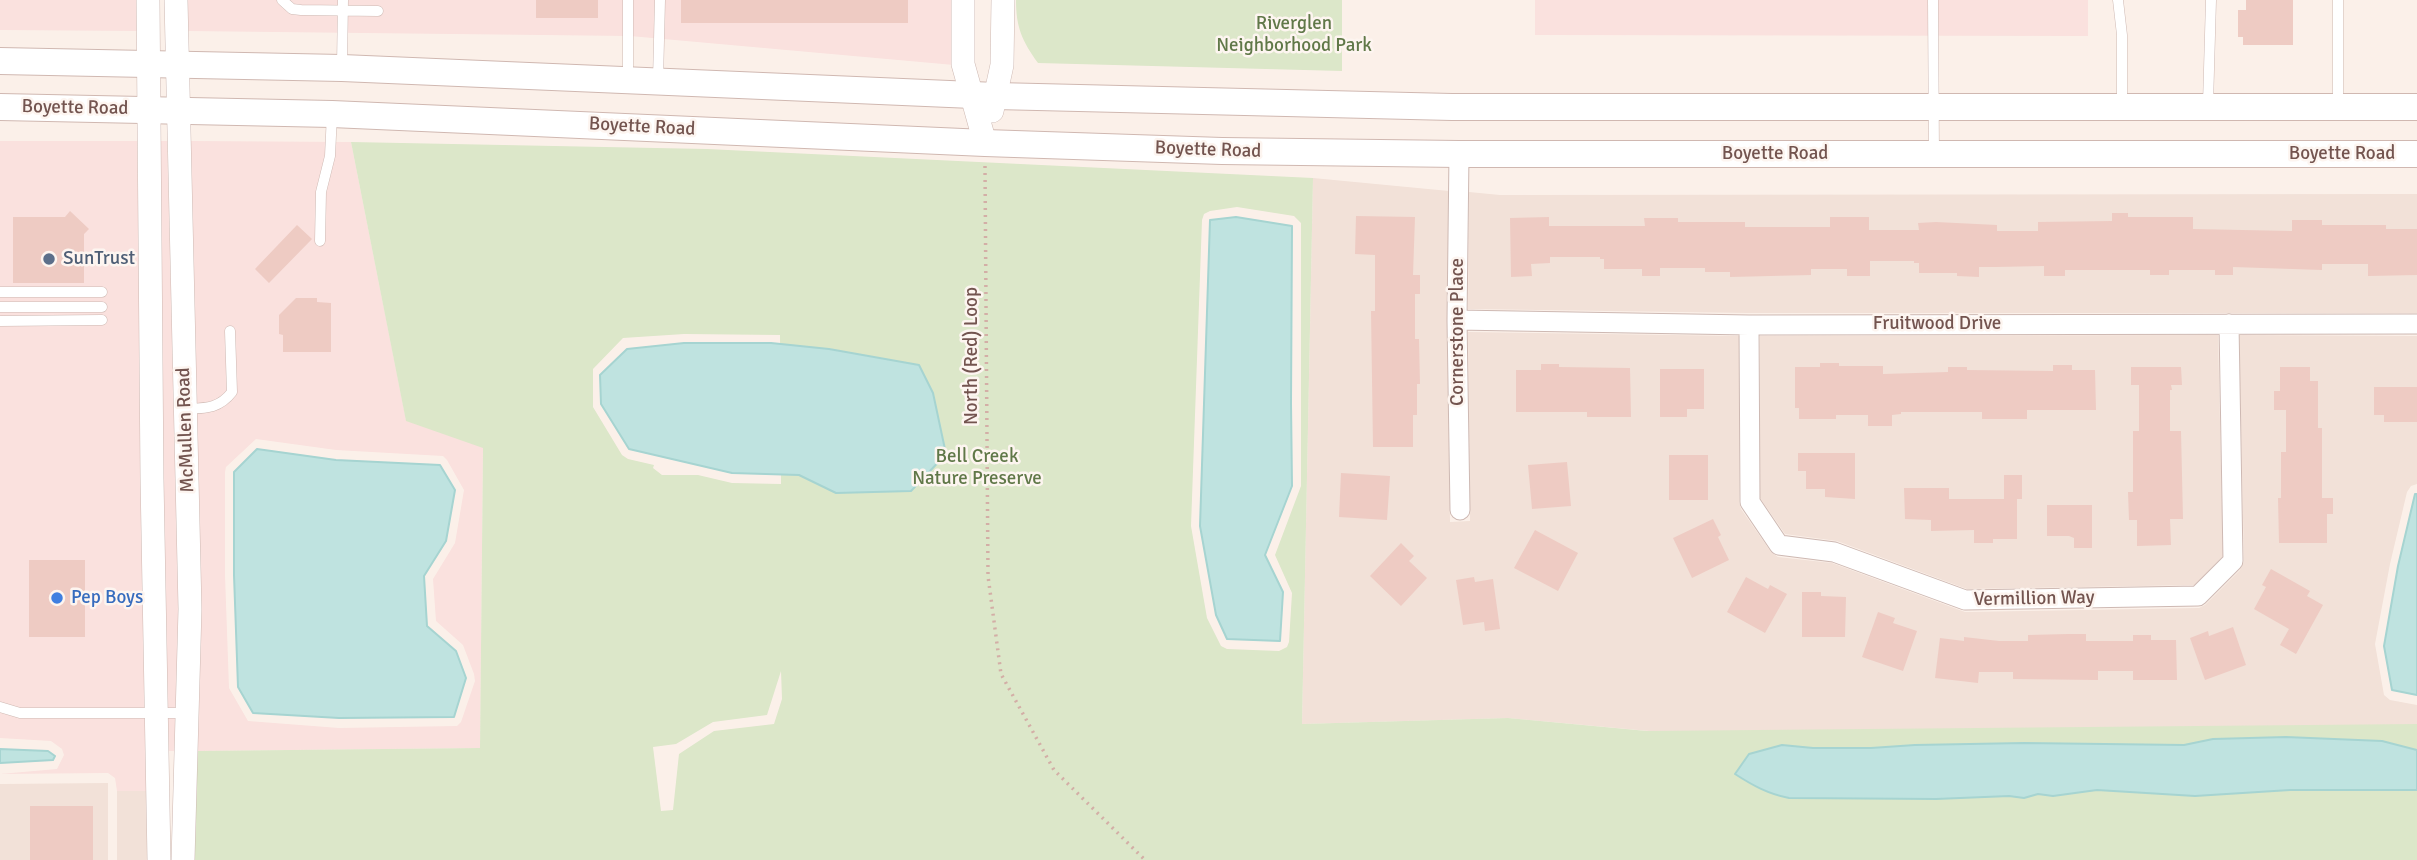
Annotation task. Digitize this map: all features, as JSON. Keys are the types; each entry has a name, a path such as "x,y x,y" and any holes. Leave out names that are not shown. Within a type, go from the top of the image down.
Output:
{"main road":[{"path":"0,61 342,68 984,95 1452,107 2417,107"},
{"name":"Boyette Road","path":"0,107 332,114 1222,151 1459,154 2417,154"}],"street":[{"name":"McMullen Road","path":"148,0 159,860"},
{"name":"McMullen Road","path":"176,0 190,609 183,860"},
{"path":"963,0 964,64 984,95 985,143"},
{"path":"984,95 1002,65 1003,0"},
{"name":"Cornerstone Place","path":"1459,154 1457,320 1460,510"},
{"name":"Fruitwood Drive","path":"1457,320 1749,325 2417,324"},
{"name":"Vermillion Way","path":"1749,325 1749,502 1779,545 1834,552 1965,600 2198,597 2233,561 2229,324"}],"lane":[{"path":"282,0 292,9 343,5 378,11"},
{"path":"628,0 628,79"},
{"path":"658,80 660,0"},
{"path":"1933,0 1934,155"},
{"path":"2119,0 2122,107"},
{"path":"2207,107 2211,0"},
{"path":"2338,0 2338,107"},
{"path":"342,68 343,5"},
{"path":"320,241 321,192 330,156 332,114"},
{"path":"0,292 103,292"},
{"path":"0,307 102,307"},
{"path":"0,321 102,320"},
{"path":"185,409 211,408 224,403 232,392 230,331"},
{"path":"0,707 20,713 187,713"}],"path":[{"name":"North (Red) Loop","path":"985,177 988,576 1001,674 1054,770 1145,860"}],"shaded area":[{"path":"0,0 137,0 138,31 0,30"},
{"path":"186,0 953,0 954,65 630,36 186,31"},
{"path":"1535,0 2088,0 2088,36 1535,35"},
{"path":"0,141 137,141 148,791 117,791 115,778 108,773 0,774 57,769 64,755 62,749 51,741 0,738"},
{"path":"158,141 167,141 180,609 175,751 167,751"},
{"path":"188,141 351,142 406,420 483,447 480,748 196,751","holes":["256,439 336,450 443,456 464,490 455,543 433,579 436,621 463,645 474,674 475,681 461,722 457,726 339,728 248,721 229,688 225,575 226,467"]},
{"path":"1313,178 1449,191 1447,332 1450,522 1470,521 1468,332 1739,336 1739,502 1771,552 1778,557 1832,563 1965,612 2199,608 2205,605 2240,570 2244,561 2239,335 2417,336 2417,484 2411,486 2407,492 2375,644 2384,695 2390,700 2417,705 2417,734 1758,741 1508,718 1302,724"},
{"path":"1469,192 1500,195 2417,194 2417,313 1749,313 1468,309"},
{"path":"2218,335 2223,556 2195,585 1967,589 1837,541 1785,534 1760,498 1760,336"},
{"path":"108,783 108,860 0,860 0,784"},
{"path":"117,791 148,791 149,860 117,860"}],"green space":[{"name":"Riverglen Neighborhood Park","path":"1016,0 1342,0 1342,71 1038,63 1021,33"},
{"name":"Bell Creek Nature Preserve","path":"351,142 707,149 1313,178 1302,724 1508,718 1647,731 2417,724 2417,860 194,860 196,751 480,748 483,448 406,421","holes":["1237,207 1294,216 1301,223 1301,486 1275,555 1292,593 1289,642 1287,647 1279,651 1227,649 1221,646 1207,618 1191,526 1202,220 1204,214","684,334 780,335 781,484 732,483 698,475 662,475 653,468 654,465 622,455 593,407 593,369 623,338","781,671 782,699 774,724 714,731 679,754 673,810 661,811 653,747 676,744 713,722 767,715"]}],"water":[{"path":"1236,217 1292,226 1292,486 1265,555 1283,592 1280,641 1227,639 1216,615 1200,526 1210,220"},
{"path":"684,343 771,343 829,349 919,365 933,393 946,454 911,491 836,493 799,475 732,473 629,449 601,404 600,375 627,349"},
{"path":"257,449 336,460 440,465 455,490 446,541 424,576 427,626 456,651 466,678 454,717 339,718 253,713 238,687 234,472"},
{"path":"2415,494 2417,695 2392,690 2384,646 2398,566"},
{"path":"2286,737 2382,741 2417,750 2417,790 2290,790 2195,796 2097,790 2053,796 2038,794 2024,798 1789,798 1761,789 1735,774 1749,754 1782,745 1871,748 2024,743 2184,745 2213,739"},
{"path":"0,749 48,751 55,756 53,760 0,763"}],"building":[{"path":"536,0 598,0 598,18 536,18"},
{"path":"681,0 908,0 908,23 681,23"},
{"path":"2246,0 2293,0 2293,45 2243,45 2243,37 2238,37 2238,10 2246,10"},
{"name":"SunTrust","path":"70,211 89,229 84,234 84,283 13,283 13,217 65,217"},
{"path":"2112,213 2128,213 2128,217 2193,217 2193,229 2292,231 2292,220 2322,220 2322,225 2386,225 2386,229 2417,229 2417,275 2368,276 2368,264 2322,264 2322,270 2233,267 2233,275 2215,275 2215,270 2169,270 2169,275 2150,275 2150,270 2065,270 2065,276 2044,276 2044,266 1979,267 1979,277 1957,276 1957,273 1919,273 1919,263 1914,261 1870,261 1870,276 1847,276 1847,269 1811,269 1811,275 1730,277 1730,272 1705,272 1705,268 1660,268 1660,276 1642,276 1642,269 1604,269 1604,259 1600,257 1550,257 1550,263 1531,264 1532,276 1511,277 1510,218 1549,217 1549,226 1645,226 1644,218 1678,218 1678,222 1745,222 1745,227 1830,227 1830,217 1869,217 1869,230 1919,230 1918,223 1936,222 1997,225 1997,231 2038,231 2038,222 2112,221"},
{"path":"1356,216 1415,217 1413,275 1420,275 1420,294 1415,294 1415,339 1419,339 1420,384 1417,384 1417,415 1413,415 1413,447 1373,447 1371,311 1375,311 1375,255 1355,254"},
{"path":"297,225 312,239 269,283 255,269"},
{"path":"296,298 317,298 317,302 331,303 331,352 283,352 279,315"},
{"path":"1820,363 1883,366 1883,374 1948,372 1948,367 1967,367 1967,370 2053,371 2053,365 2072,365 2072,370 2095,370 2096,410 2027,410 2027,419 1982,419 1982,412 1901,412 1892,415 1892,426 1868,426 1868,415 1836,415 1836,419 1799,419 1799,408 1795,408 1795,367 1820,367"},
{"path":"1541,364 1559,364 1559,367 1630,368 1631,417 1587,417 1587,412 1516,412 1516,370 1541,370"},
{"path":"2131,367 2181,367 2182,385 2171,385 2170,390 2170,431 2181,431 2183,519 2170,519 2171,545 2137,546 2137,520 2129,520 2128,492 2133,492 2133,431 2139,431 2139,385 2131,385"},
{"path":"2280,367 2310,367 2310,381 2318,381 2318,428 2322,428 2322,498 2333,498 2333,514 2327,514 2327,543 2279,543 2281,452 2286,452 2286,410 2274,410 2274,391 2280,391"},
{"path":"1660,369 1704,369 1704,409 1687,409 1687,417 1660,417"},
{"path":"2374,387 2417,387 2417,422 2384,422 2384,415 2374,415"},
{"path":"1798,453 1855,453 1855,499 1825,497 1825,489 1806,489 1806,471 1798,471"},
{"path":"1669,455 1708,455 1708,500 1669,500"},
{"path":"1567,462 1571,506 1532,509 1528,465"},
{"path":"1341,473 1390,476 1387,520 1339,517"},
{"path":"2004,475 2022,475 2022,499 2004,499"},
{"path":"1904,488 1949,488 1949,499 2017,499 2017,539 1993,539 1993,543 1974,543 1974,530 1931,531 1931,520 1905,519"},
{"path":"2047,505 2092,505 2092,548 2074,548 2074,538 2069,536 2047,536"},
{"path":"1713,519 1729,560 1692,578 1673,538"},
{"path":"1535,530 1578,553 1558,591 1514,568"},
{"path":"1401,543 1414,556 1409,561 1427,578 1401,606 1370,576"},
{"name":"Pep Boys","path":"29,560 85,560 85,637 29,637"},
{"path":"2271,569 2310,591 2307,596 2323,605 2296,654 2280,645 2289,629 2254,609 2266,587 2262,585"},
{"path":"1474,577 1475,582 1493,579 1500,629 1485,631 1484,622 1463,625 1456,580"},
{"path":"1746,577 1768,589 1770,585 1787,594 1765,633 1727,612"},
{"path":"1802,592 1821,592 1821,596 1846,597 1845,637 1802,637"},
{"path":"1878,612 1895,618 1893,623 1917,631 1903,671 1862,657"},
{"path":"2233,627 2246,665 2205,680 2190,638 2208,631 2209,636"},
{"path":"2086,634 2086,641 2133,641 2133,635 2151,635 2151,640 2176,640 2177,680 2133,680 2133,671 2098,671 2098,680 2013,679 2013,672 1979,672 1978,683 1935,678 1940,638 1964,641 1964,637 2028,641 2028,635"},
{"path":"30,806 93,806 93,860 30,860"}],"place":[{"name":"SunTrust","path":"49,259"},
{"name":"Pep Boys","path":"57,598"}]}
